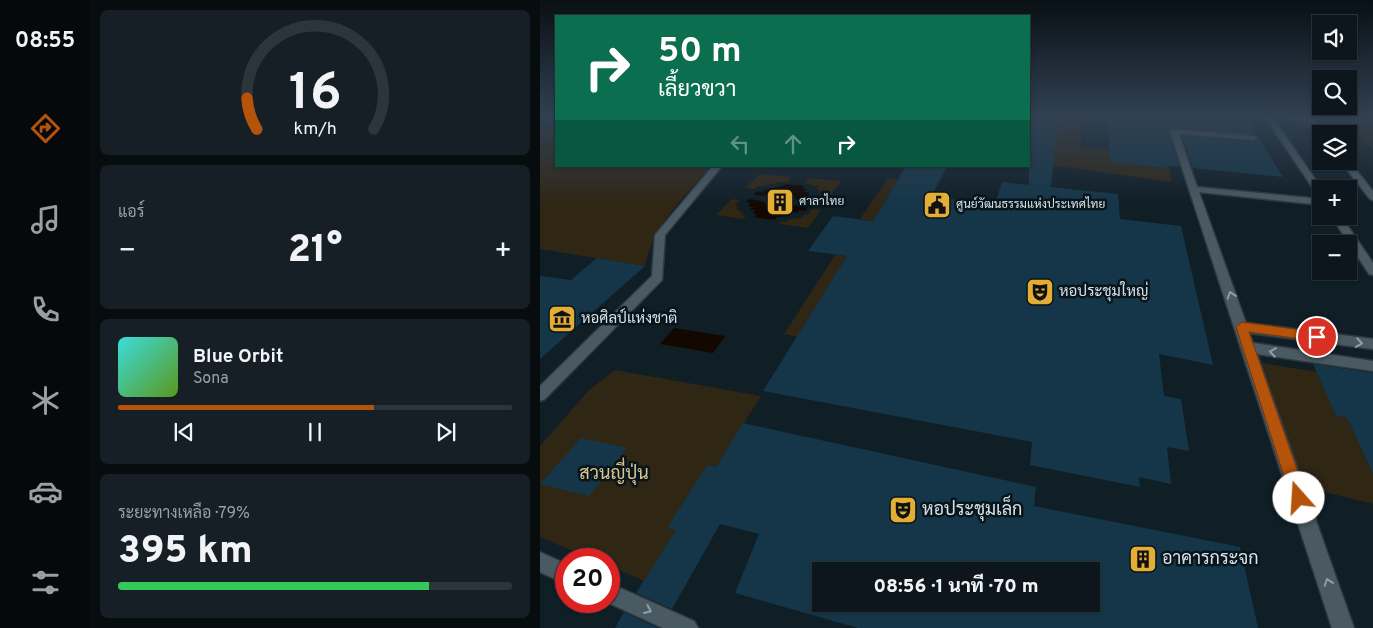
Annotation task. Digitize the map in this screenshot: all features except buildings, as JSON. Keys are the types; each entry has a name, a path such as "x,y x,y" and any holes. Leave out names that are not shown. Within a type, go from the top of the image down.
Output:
{"street":[{"path":"1179,146 1343,628"},
{"path":"1289,146 1312,181"},
{"path":"540,395 658,277 660,235 717,167"},
{"path":"1351,170 1373,197"},
{"path":"1194,189 1312,201"},
{"path":"1342,225 1373,271"},
{"path":"1242,327 1373,344"},
{"path":"1249,348 1373,366"},
{"path":"540,562 555,569"},
{"path":"620,598 686,628"}],"green space":[{"path":"540,146 555,146 555,167 710,167 662,225 649,251 645,266 540,249"},
{"path":"1030,146 1081,146 1081,148 1111,149 1168,161 1172,182 1030,162"},
{"path":"760,174 792,177 787,182 758,186 755,189 745,188"},
{"path":"809,178 841,181 830,196 821,195 823,192 816,189 818,186 804,183"},
{"path":"888,178 898,180 873,221 860,219"},
{"path":"732,199 740,200 735,205 738,206 736,209 740,210 739,212 743,212 741,215 746,216 743,219 716,215"},
{"path":"812,209 821,210 808,228 779,224 781,221 787,222 790,219 802,218 804,215 808,215"},
{"path":"835,255 847,256 797,337 784,334"},
{"path":"1262,363 1317,372 1336,416 1347,418 1373,474 1373,504 1304,487"},
{"name":"สวนญี่ปุ่น","path":"615,370 761,396 716,467 707,465 676,530 644,581 620,571 620,548 566,548 540,537 540,446 589,390"}],"shaded area":[{"path":"786,184 804,186 802,188 806,189 804,192 809,192 807,195 811,196 809,198 815,199 812,202 796,200 793,192 783,191 770,196 754,195 757,191 762,192"},
{"path":"749,199 765,202 767,210 778,211 791,205 808,207 805,211 792,212 789,216 777,217 775,220 754,217 757,214 753,213 755,210 750,210 753,207 748,206 751,203 746,202"},
{"path":"674,328 725,336 713,353 660,344"}],"place":[{"name":"ศาลาไทย","path":"780,202"},
{"name":"ศูนย์วัฒนธรรมแห่งประเทศไทย","path":"937,205"},
{"name":"หอประชุมใหญ่","path":"1040,292"},
{"name":"หอศิลป์แห่งชาติ","path":"562,319"},
{"name":"หอประชุมเล็ก","path":"903,510"},
{"name":"อาคารกระจก","path":"1143,559"}],"route":[{"path":"1299,498 1242,327 1317,337"}]}
